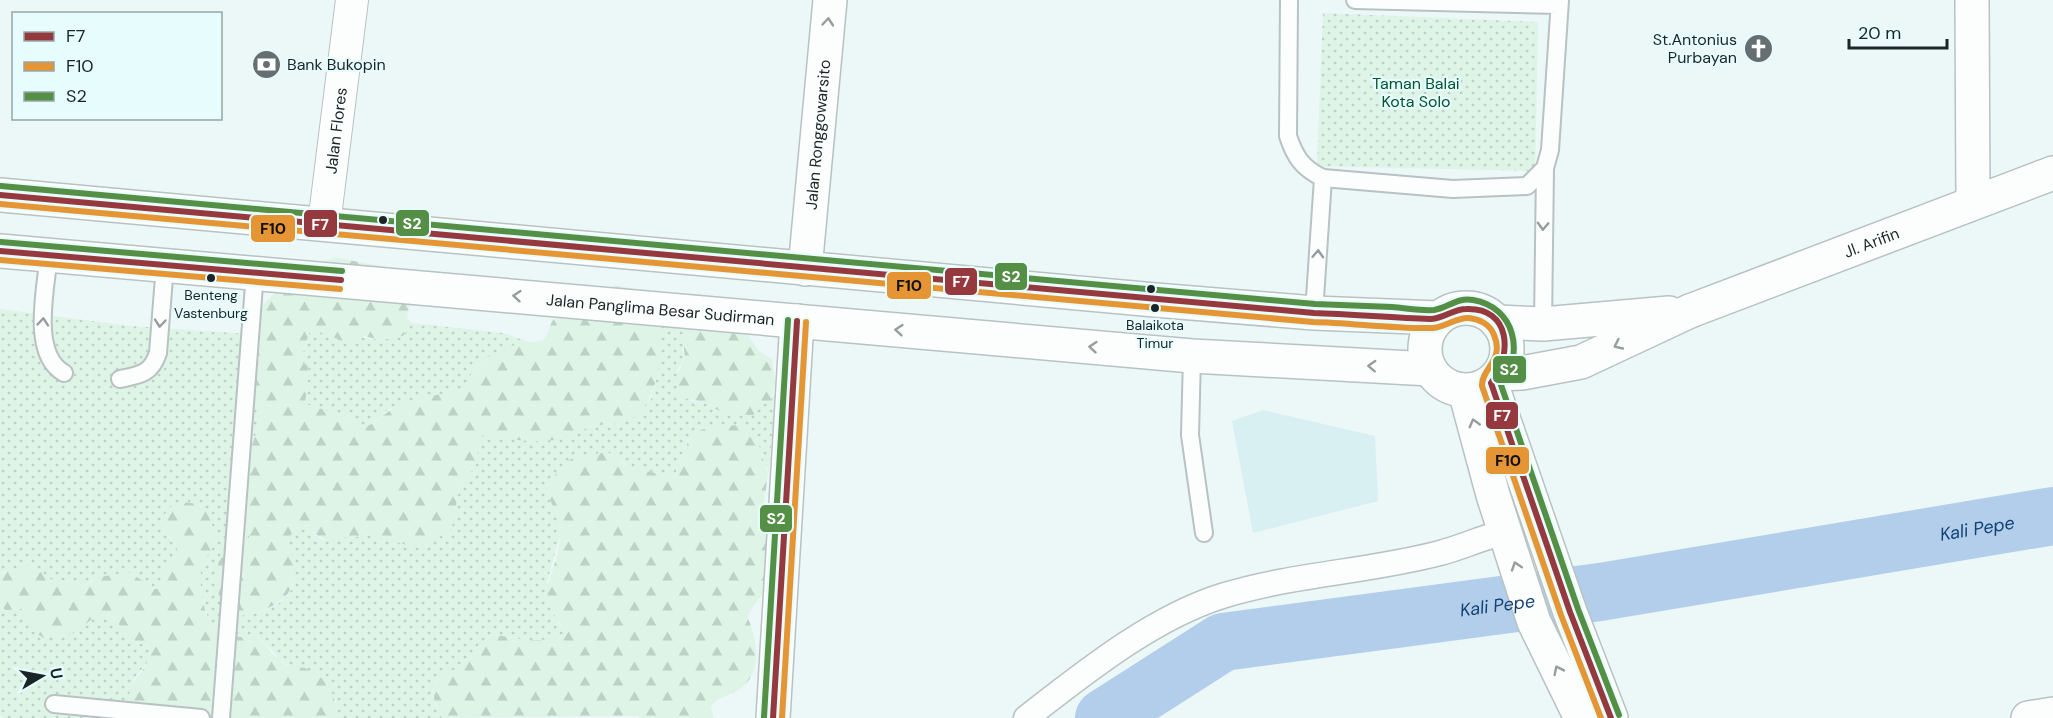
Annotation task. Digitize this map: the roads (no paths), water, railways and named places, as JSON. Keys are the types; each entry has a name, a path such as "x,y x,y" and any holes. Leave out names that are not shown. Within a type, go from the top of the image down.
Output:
{"main road":[{"name":"Jalan Ronggowarsito","path":"805,268 830,0"},
{"path":"1972,0 1973,202"},
{"name":"Jl. Arifin","path":"1690,311 2053,173"},
{"path":"0,195 1314,312 1439,318"},
{"name":"Jalan Panglima Besar Sudirman","path":"0,251 1192,356 1430,369"},
{"path":"1462,308 1475,309 1497,322 1544,324 1690,311 1581,362 1522,373 1485,383 1451,388 1439,381 1430,369 1425,356 1430,328 1439,318 1462,308"},
{"path":"772,718 797,321"},
{"path":"1497,322 1508,348 1506,362 1485,383 1493,495 1534,622 1581,718"},
{"path":"1485,383 1529,491 1570,612 1611,718"},
{"path":"2028,718 2053,714"}],"street":[{"name":"Jalan Flores","path":"324,224 352,0"},
{"path":"1026,718 1100,662 1177,615 1221,597 1322,573 1441,553 1488,537"}],"lane":[{"path":"1289,0 1288,136 1295,157 1308,171 1323,178 1453,189 1527,186 1545,168"},
{"path":"1355,0 1559,2 1550,150 1545,168 1542,267 1544,324"},
{"path":"1314,312 1323,178"},
{"path":"49,255 42,332 44,348 58,369 64,373"},
{"path":"120,380 146,373 154,366 158,353 165,265"},
{"path":"220,718 255,272"},
{"path":"1192,356 1190,435 1204,533"},
{"path":"54,704 201,718"}],"waterway":[{"name":"Kali Pepe","path":"1104,718 1223,642 1600,592 2053,516"}],"place":[{"name":"St.Antonius Purbayan","path":"1758,48"},
{"name":"Bank Bukopin","path":"266,64"},
{"name":"Benteng Vastenburg","path":"211,278"},
{"name":"Balaikota Timur","path":"1155,308"}],"park label":[{"name":"Taman Balai Kota Solo","path":"1416,92"}]}
